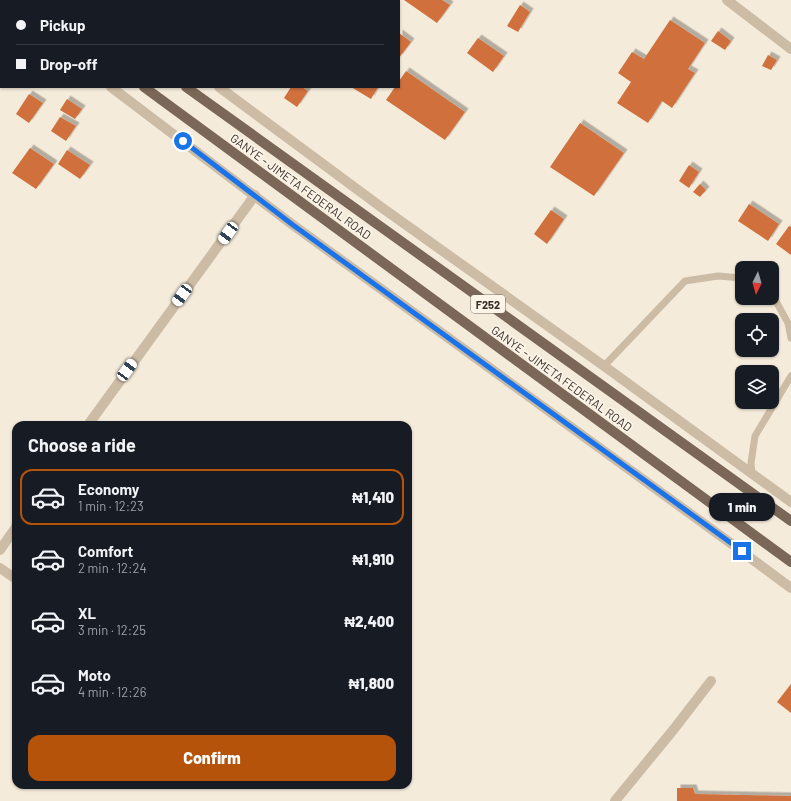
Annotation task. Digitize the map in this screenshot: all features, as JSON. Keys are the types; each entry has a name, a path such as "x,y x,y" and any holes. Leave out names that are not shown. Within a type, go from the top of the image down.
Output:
{"main road":[{"name":"GANYE - JIMETA FEDERAL ROAD","path":"145,88 791,562"},
{"name":"GANYE - JIMETA FEDERAL ROAD","path":"187,88 791,521"}],"street":[{"path":"727,0 791,49"},
{"path":"112,88 293,225 791,588"},
{"path":"220,88 791,502"},
{"path":"91,421 255,195"},
{"path":"0,550 12,533"},
{"path":"0,568 12,576"},
{"path":"615,801 711,681"}],"lane":[{"path":"604,366 685,281 718,276 735,277"},
{"path":"778,305 788,323 791,338"},
{"path":"752,474 751,463 756,436 791,376"}],"building":[{"path":"404,0 442,0 450,5 437,23"},
{"path":"520,5 530,12 518,32 507,26"},
{"path":"670,20 705,43 688,69 695,73 672,108 662,101 648,123 617,103 631,82 618,73 632,52 644,59"},
{"path":"718,31 731,41 725,50 711,41"},
{"path":"400,34 411,42 400,57"},
{"path":"478,38 504,56 493,72 467,53"},
{"path":"768,55 777,60 771,70 762,66"},
{"path":"406,71 465,112 445,140 386,100 394,88 400,88 400,80"},
{"path":"290,88 304,88 308,91 297,107 284,98"},
{"path":"353,88 377,88 371,99"},
{"path":"29,94 43,103 29,123 16,114"},
{"path":"67,99 82,109 75,119 60,110"},
{"path":"60,117 76,126 66,141 51,131"},
{"path":"580,123 624,153 594,196 550,167"},
{"path":"30,148 54,164 36,189 12,173"},
{"path":"67,150 90,165 80,179 58,164"},
{"path":"689,165 699,172 689,188 679,181"},
{"path":"700,184 706,190 700,197 693,192"},
{"path":"749,204 779,224 768,241 738,221"},
{"path":"551,210 564,219 547,244 534,234"},
{"path":"789,226 791,227 791,255 776,244"},
{"path":"791,684 791,713 777,702"},
{"path":"677,788 693,788 695,794 791,796 791,801 677,801"}],"route":[{"path":"183,141 293,225 742,551"}]}
